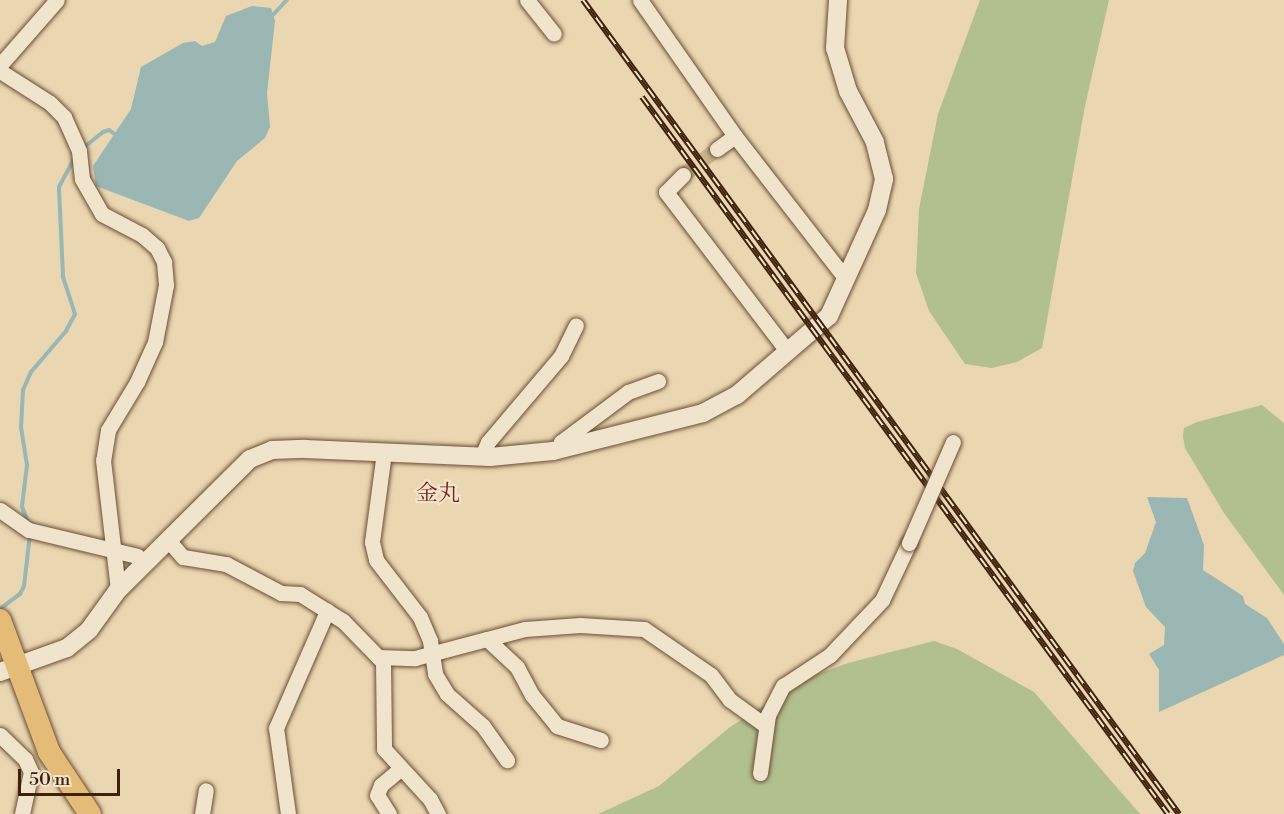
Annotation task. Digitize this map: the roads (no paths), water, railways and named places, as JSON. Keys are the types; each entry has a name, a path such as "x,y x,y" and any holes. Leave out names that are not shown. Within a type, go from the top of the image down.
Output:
{"main road":[{"path":"0,620 9,669 49,752 90,814"}],"street":[{"path":"0,65 57,0"},
{"path":"527,0 554,34"},
{"path":"640,0 735,136 844,278"},
{"path":"9,669 67,648 89,630 118,590 249,459 272,450 482,456 561,449 703,413 737,395 829,316 844,278 877,210 884,178 875,142 848,91 835,48 838,0"},
{"path":"0,71 50,103 64,117 79,151 82,179 102,214 142,235 156,248 164,262 166,285 155,342 108,430 103,460 118,590"},
{"path":"717,149 735,136"},
{"path":"683,175 666,192 788,352"},
{"path":"482,456 488,442 561,356 576,325"},
{"path":"561,449 561,442 628,392 658,381"},
{"path":"760,773 766,726 783,686 830,655 882,600 953,442"},
{"path":"384,452 372,542 376,560 420,617 432,653 435,674 447,694 483,726 507,760"},
{"path":"0,510 29,530 113,550 145,562"},
{"path":"168,540 183,557 226,564 281,593 300,594 343,621 383,662 384,749 438,814"},
{"path":"288,814 276,728 327,611"},
{"path":"378,657 415,658 525,629 580,625 644,629 711,675 730,700 766,726"},
{"path":"487,639 517,668 532,694 557,726 601,740"},
{"path":"0,735 25,759 31,772 22,814"},
{"path":"389,814 377,795 381,785 401,768"},
{"path":"202,814 206,790"}],"water":[{"path":"252,6 271,8 275,21 267,93 270,127 265,138 237,161 199,218 189,221 96,186 93,166 131,109 141,67 183,43 195,41 202,46 215,42 226,16"},
{"path":"1147,497 1187,498 1204,545 1203,570 1243,596 1245,604 1267,618 1284,644 1284,655 1159,712 1159,670 1149,654 1164,645 1165,627 1146,607 1133,571 1135,563 1145,553 1156,522"}],"waterway":[{"path":"271,17 287,0"},
{"path":"82,149 103,132 109,130 116,135"},
{"path":"28,522 22,506 27,465 21,428 23,390 31,372 66,331 75,314 63,276 59,187 75,157"},
{"path":"0,609 20,594 24,586 30,534"}],"tunnel":[{"path":"683,175 717,149"}],"railway":[{"path":"583,0 1179,814"},
{"path":"642,97 1168,814"}],"district":[{"name":"金丸","path":"438,494"}]}
